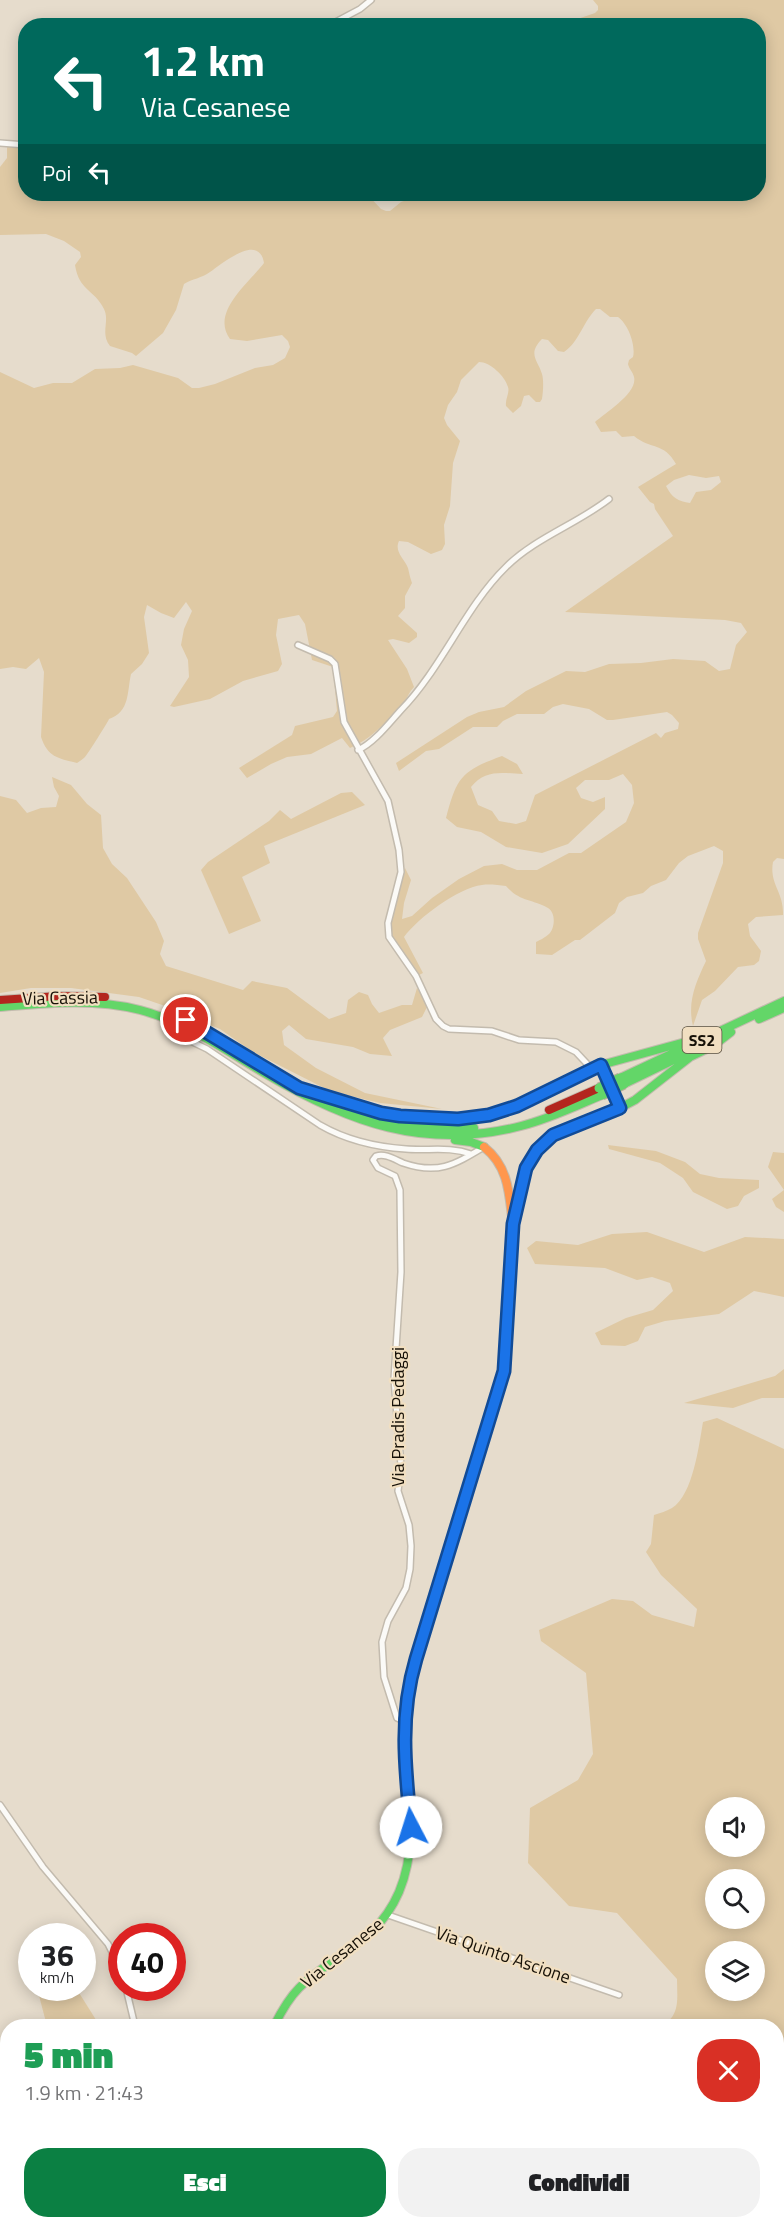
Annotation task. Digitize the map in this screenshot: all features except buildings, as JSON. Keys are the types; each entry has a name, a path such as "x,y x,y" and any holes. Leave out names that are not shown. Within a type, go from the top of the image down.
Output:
{"main road":[{"name":"Via Cassia","path":"0,1000 92,995 144,1005 166,1012 203,1029 299,1088 334,1105 379,1120 419,1129 451,1130 494,1126 520,1120 600,1091"},
{"name":"Via Cassia","path":"622,1081 784,1001"},
{"name":"Via Cassia","path":"0,1007 97,1002 153,1013 200,1034 332,1110 379,1127 420,1136 454,1136 521,1126 784,1008"},
{"name":"Via Cesanese","path":"278,2019 286,2002 300,1986 366,1938 388,1916 402,1884 412,1846 404,1721 410,1678 504,1371 513,1224 525,1172 539,1147 559,1132 601,1118 635,1100 690,1057 713,1046 731,1032"},
{"path":"299,1088 381,1113 458,1119 489,1115 517,1106 591,1068 715,1034"},
{"path":"601,1065 620,1108"},
{"path":"420,1136 469,1141 484,1147 497,1158 506,1176 513,1224"}],"street":[{"path":"343,18 371,0"},
{"path":"0,143 18,144"},
{"path":"358,750 377,735 416,695 488,588 506,567 609,499"},
{"path":"298,645 330,659 335,664 341,713 358,750 388,801 401,861 401,877 388,922 389,935 416,976 438,1021 449,1029 492,1031 519,1040 559,1043 576,1052 591,1068"},
{"path":"180,1036 207,1048 338,1135 399,1148 454,1149 471,1155"},
{"name":"Via Pradis Pedaggi","path":"404,1721 396,1717 388,1694 382,1650 386,1625 406,1588 411,1557 410,1529 398,1491 401,1466 394,1386 401,1272 400,1187 395,1176 376,1167 373,1160 376,1156 382,1155 414,1166 432,1169 451,1165 484,1147"},
{"path":"0,1805 43,1867 108,1944"},
{"name":"Via Quinto Ascione","path":"388,1916 619,1995"},
{"path":"129,2001 133,2019"}],"shaded area":[{"path":"593,0 784,0 784,859 777,858 773,862 772,870 783,907 783,915 756,917 748,924 750,936 761,951 759,961 754,965 738,967 715,991 702,1000 693,1026 692,1000 706,961 698,933 723,863 723,851 714,846 688,856 679,863 666,880 651,886 643,893 627,897 619,903 615,913 580,940 575,940 552,955 536,954 536,942 551,931 554,921 551,910 521,898 506,886 472,887 439,905 410,929 404,937 423,973 419,975 403,958 391,937 390,930 391,912 405,868 411,880 402,919 412,916 459,879 484,866 502,864 517,870 537,870 569,853 581,853 626,822 634,803 632,785 623,774 609,780 585,780 576,788 581,798 593,802 605,797 605,809 568,844 542,853 506,847 481,832 457,827 446,818 458,784 469,771 502,756 517,764 523,774 494,773 482,777 471,787 478,805 492,811 499,821 516,824 526,821 535,795 656,733 661,738 665,733 678,729 679,723 667,712 607,720 589,709 563,704 553,707 544,714 517,714 497,727 473,727 439,749 426,751 399,771 396,763 467,717 504,707 526,691 566,671 585,672 609,664 673,659 705,661 719,671 730,669 736,645 747,632 741,623 725,620 565,612 673,536 654,504 638,487 676,464 662,449 634,436 622,437 616,431 601,432 595,422 626,396 634,383 628,364 634,352 632,341 628,330 618,317 610,317 600,309 596,309 574,343 564,352 558,351 548,340 542,339 534,353 543,377 542,399 536,402 529,395 524,396 521,406 513,413 506,406 508,389 506,383 492,367 479,362 461,380 444,418 460,441 453,463 450,506 444,525 445,544 442,550 431,554 408,542 399,541 398,545 412,583 405,596 405,608 398,616 417,633 417,637 409,643 388,640 407,669 414,687 386,722 372,735 350,748 342,738 311,754 287,757 247,778 239,768 292,735 295,726 333,717 337,711 333,667 312,660 305,624 299,615 278,619 276,635 282,664 278,671 243,681 210,699 174,707 170,706 189,677 188,660 181,645 184,629 192,611 186,602 174,618 147,605 144,617 149,653 142,664 131,674 128,694 121,712 109,719 87,755 77,763 54,756 47,749 41,737 44,672 39,658 26,669 13,667 0,669 0,372 34,388 53,383 72,383 95,369 133,365 178,378 192,388 199,388 255,368 273,365 285,358 290,347 282,335 247,341 230,339 225,329 228,308 264,263 261,254 255,250 248,250 231,257 207,274 184,284 176,310 163,333 136,356 110,346 105,332 104,309 96,297 83,285 77,274 75,265 81,257 80,252 64,241 46,234 0,235 0,167 7,158 7,146 18,147 18,201 374,201 381,209 390,211 404,201 766,201 766,18 580,18 598,10","holes":["689,475 706,478 719,476 721,482 711,490 696,492 690,503 676,498 666,486 674,480"]},
{"path":"52,777 71,785 87,804 101,815 103,848 112,864 127,878 156,922 164,941 160,954 166,966 243,990 252,981 287,988 329,1019 346,1013 348,1000 359,992 368,995 379,1013 402,1005 412,1005 417,988 428,1005 422,1017 390,1030 383,1038 392,1056 370,1054 353,1047 306,1039 289,1025 282,1031 284,1045 316,1068 365,1093 442,1109 380,1103 330,1091 253,1052 220,1029 200,1021 183,1009 168,1007 139,997 71,988 31,988 0,993 0,796 16,800 27,813 41,808 56,807 59,796"},
{"path":"352,792 365,805 264,846 270,863 242,877 261,921 229,934 201,870 208,862 269,821 280,810 291,819 341,793"},
{"path":"608,1145 656,1151 685,1162 700,1174 719,1178 759,1180 759,1188 744,1196 738,1206 727,1209 693,1192 683,1178 660,1163 609,1149"},
{"path":"773,1152 784,1153 784,1190 768,1167"},
{"path":"784,1190 784,1212 776,1207 772,1199"},
{"path":"647,1232 704,1252 745,1237 784,1239 784,1297 754,1291 719,1314 665,1321 645,1327 638,1341 625,1346 601,1345 595,1333 626,1318 653,1310 673,1291 670,1283 652,1277 637,1280 605,1268 535,1264 527,1248 536,1241 578,1245 612,1234"},
{"path":"784,1369 784,1398 762,1398 733,1408 684,1403 775,1376"},
{"path":"717,1418 784,1449 784,2019 670,2019 677,2006 677,1979 617,1913 569,1906 528,1863 530,1808 578,1780 593,1754 586,1673 541,1641 539,1630 612,1599 633,1601 652,1615 694,1627 697,1609 661,1575 646,1552 651,1544 654,1515 672,1508 679,1502 694,1469 703,1422"},
{"path":"40,2001 84,2001 95,2019 45,2019"}],"traffic: fast":[{"path":"620,1078 784,1001"},
{"path":"0,1007 88,1003 123,1006 157,1015 189,1029 327,1106 357,1118 420,1133 452,1135 486,1133 521,1126 602,1095"},
{"path":"759,1019 784,1008"},
{"path":"620,1108 635,1100 690,1057 713,1046 731,1032"},
{"path":"601,1065 689,1041"},
{"path":"624,1084 684,1055"},
{"path":"510,1279 514,1221 521,1182 538,1149 551,1136 620,1108 601,1065 598,1066"},
{"path":"299,1087 369,1109 394,1114 442,1120 467,1119 517,1105 591,1068"},
{"path":"599,1088 620,1078"},
{"path":"602,1095 624,1084"},
{"path":"333,1104 402,1124 437,1128 474,1128"},
{"path":"455,1140 471,1142 484,1147"},
{"path":"278,2019 295,1992 379,1924 390,1910 399,1892 406,1869 411,1821 405,1723 407,1699 416,1657 469,1485"}],"traffic: slow":[{"path":"484,1147 498,1162 506,1179 512,1217"},
{"path":"469,1485 504,1371 510,1279"}],"traffic: jam":[{"path":"0,1000 59,996 105,997"},
{"path":"549,1110 599,1088"}],"route":[{"path":"186,1020 299,1088 381,1113 445,1119 489,1115 517,1106 601,1065 620,1108 601,1118 553,1135 537,1150 525,1172 513,1224 504,1371 410,1678 406,1698 404,1734 411,1827"}]}
